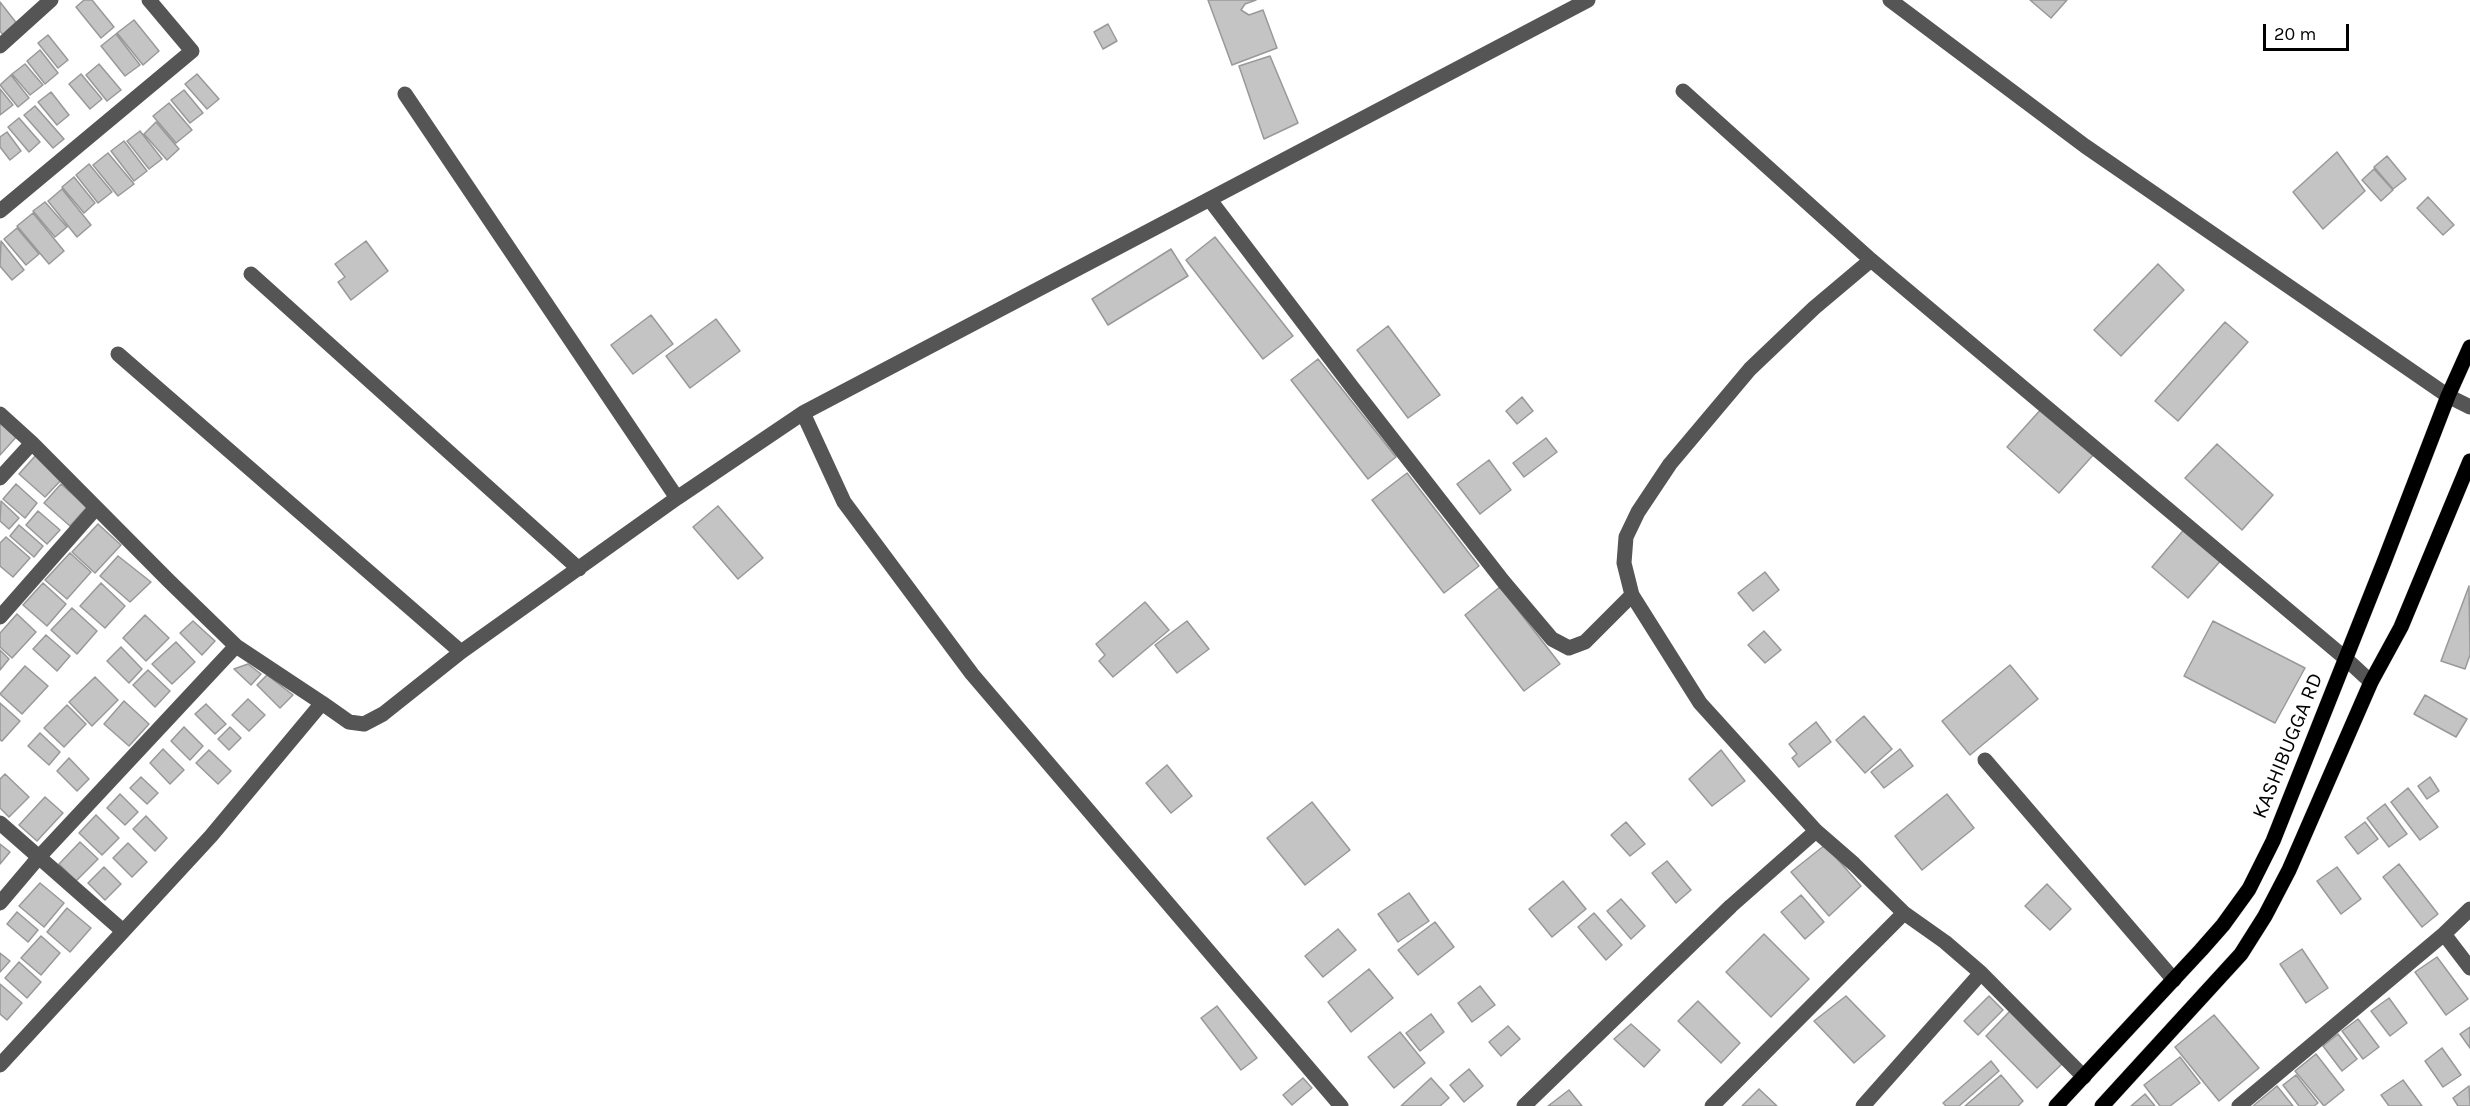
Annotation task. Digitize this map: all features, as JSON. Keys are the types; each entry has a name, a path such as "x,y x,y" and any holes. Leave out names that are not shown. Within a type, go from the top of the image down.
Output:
{"main road":[{"name":"KASHIBUGGA RD","path":"2056,1106 2223,925 2249,889 2273,841 2448,396 2470,347"},
{"path":"2103,1106 2241,954 2265,916 2289,870 2371,681 2401,627 2470,461"}],"street":[{"path":"0,46 51,0"},
{"path":"0,211 192,51 149,0"},
{"path":"0,414 236,646 349,722 364,724 383,714 461,652 677,498 803,413 1588,0"},
{"path":"1890,0 2085,146 2448,396 2470,407"},
{"path":"1683,92 1871,260 2371,681"},
{"path":"405,94 677,498"},
{"path":"1210,200 1366,406 1503,581 1552,639 1569,648 1585,642 1632,595"},
{"path":"1871,260 1814,308 1750,369 1670,464 1638,512 1626,537 1624,562 1632,595 1700,703 1816,831 1854,864 1904,914 1945,942 1981,973 2084,1077"},
{"path":"250,274 579,569"},
{"path":"117,354 461,652"},
{"path":"803,413 844,502 972,674 1341,1106"},
{"path":"0,478 32,443"},
{"path":"0,617 96,508"},
{"path":"0,903 39,857 236,646"},
{"path":"0,1065 211,836 322,703"},
{"path":"1985,760 2174,980"},
{"path":"0,823 123,931"},
{"path":"1524,1106 1731,906 1816,831"},
{"path":"2239,1106 2445,934 2470,909"},
{"path":"1712,1106 1904,914"},
{"path":"2445,934 2470,968"},
{"path":"1863,1106 1981,973"}],"building":[{"path":"84,0 92,0 114,27 101,38 76,7"},
{"path":"1208,0 1256,0 1245,4 1241,10 1249,15 1263,10 1277,48 1232,65"},
{"path":"2030,0 2067,0 2051,18"},
{"path":"0,2 18,25 4,36 0,31"},
{"path":"134,20 159,51 143,65 117,33"},
{"path":"1108,24 1117,41 1103,49 1094,32"},
{"path":"116,34 140,65 125,76 101,46"},
{"path":"48,35 68,60 58,68 38,43"},
{"path":"40,50 58,73 45,84 27,61"},
{"path":"1270,56 1298,123 1264,139 1239,66"},
{"path":"25,64 43,85 30,95 12,74"},
{"path":"99,64 121,90 107,101 86,75"},
{"path":"81,74 102,99 90,109 69,84"},
{"path":"197,74 219,99 207,109 185,84"},
{"path":"11,75 29,98 18,107 0,85"},
{"path":"0,89 13,105 0,115"},
{"path":"184,90 203,113 190,123 171,100"},
{"path":"51,92 69,115 57,125 38,102"},
{"path":"169,103 192,130 176,143 153,116"},
{"path":"35,106 64,139 53,148 24,115"},
{"path":"19,118 40,142 29,152 8,127"},
{"path":"156,122 179,149 167,160 144,134"},
{"path":"140,131 162,159 149,169 127,141"},
{"path":"7,132 21,151 10,160 0,147 0,137"},
{"path":"124,141 147,171 134,181 111,151"},
{"path":"2337,152 2365,191 2323,229 2293,192"},
{"path":"108,153 134,184 118,196 93,165"},
{"path":"2387,156 2406,179 2393,189 2374,167"},
{"path":"89,164 112,192 98,203 76,175"},
{"path":"2374,169 2393,190 2381,201 2362,180"},
{"path":"74,177 95,203 84,213 62,187"},
{"path":"62,189 91,225 77,237 48,201"},
{"path":"2428,197 2454,225 2443,235 2417,208"},
{"path":"45,202 67,227 55,237 33,211"},
{"path":"33,213 64,251 49,264 17,226"},
{"path":"17,228 39,254 26,265 4,239"},
{"path":"1215,237 1293,336 1263,359 1186,260"},
{"path":"1,241 24,270 12,280 0,266"},
{"path":"366,241 388,271 351,300 338,282 345,277 335,264"},
{"path":"1171,249 1188,276 1108,325 1092,299"},
{"path":"2158,264 2184,290 2121,356 2094,330"},
{"path":"651,315 673,344 633,374 611,345"},
{"path":"716,319 740,351 690,388 666,356"},
{"path":"2225,322 2248,342 2178,421 2155,401"},
{"path":"1388,326 1440,395 1408,418 1357,350"},
{"path":"1318,359 1396,457 1368,479 1291,380"},
{"path":"1522,397 1533,411 1517,424 1506,411"},
{"path":"2043,407 2095,453 2059,493 2007,447"},
{"path":"0,418 18,435 0,455"},
{"path":"1546,438 1557,452 1524,477 1513,463"},
{"path":"2217,444 2273,495 2242,530 2185,478"},
{"path":"36,455 63,478 45,497 19,474"},
{"path":"1489,460 1511,490 1480,514 1457,484"},
{"path":"1407,473 1479,566 1444,593 1372,500"},
{"path":"16,484 37,503 25,518 3,499"},
{"path":"61,484 87,507 70,526 44,503"},
{"path":"1,501 19,518 9,529 0,521"},
{"path":"718,506 763,558 738,579 693,527"},
{"path":"38,511 60,530 47,544 26,525"},
{"path":"98,524 121,545 95,573 72,552"},
{"path":"19,525 43,546 34,557 10,536"},
{"path":"2187,526 2223,558 2188,598 2152,567"},
{"path":"6,537 30,558 13,577 0,566 0,543"},
{"path":"70,553 91,572 67,599 45,580"},
{"path":"118,556 151,582 130,602 100,576"},
{"path":"1765,572 1779,590 1753,611 1738,593"},
{"path":"43,583 66,604 47,626 23,605"},
{"path":"101,583 125,606 105,628 80,606"},
{"path":"2469,586 2470,655 2465,669 2441,661"},
{"path":"1500,587 1560,664 1524,691 1465,615"},
{"path":"1145,602 1169,630 1113,677 1099,661 1105,655 1096,644"},
{"path":"72,608 97,631 77,654 51,630"},
{"path":"17,614 36,632 12,658 0,647 0,633"},
{"path":"145,615 169,638 146,661 123,638"},
{"path":"193,621 215,641 202,655 180,633"},
{"path":"1187,621 1209,649 1177,673 1155,645"},
{"path":"2213,621 2305,668 2275,723 2184,676"},
{"path":"1764,631 1781,650 1765,663 1748,645"},
{"path":"46,635 70,656 57,671 33,649"},
{"path":"176,642 195,662 172,684 152,664"},
{"path":"121,647 142,669 129,683 107,661"},
{"path":"0,650 9,659 0,670"},
{"path":"248,664 261,674 251,685 234,669"},
{"path":"2010,665 2038,699 1970,755 1942,721"},
{"path":"25,666 48,686 22,714 0,694"},
{"path":"148,670 170,691 155,707 133,685"},
{"path":"267,675 293,695 280,708 257,685"},
{"path":"95,677 118,700 92,726 69,702"},
{"path":"2425,695 2467,719 2456,737 2414,714"},
{"path":"248,699 265,715 249,731 232,715"},
{"path":"124,701 149,724 129,746 104,724"},
{"path":"0,703 20,721 2,741 0,740"},
{"path":"206,704 226,724 215,734 195,714"},
{"path":"67,705 86,724 64,747 44,728"},
{"path":"1864,716 1892,749 1865,773 1836,740"},
{"path":"1816,722 1831,742 1799,767 1792,758 1797,754 1789,744"},
{"path":"184,727 203,746 190,760 171,741"},
{"path":"230,727 241,738 229,750 218,739"},
{"path":"40,733 60,752 49,765 28,746"},
{"path":"163,749 184,770 170,784 150,763"},
{"path":"1900,749 1913,766 1884,788 1871,772"},
{"path":"209,750 231,771 218,784 196,763"},
{"path":"1721,750 1745,781 1712,806 1689,779"},
{"path":"69,758 89,779 77,791 57,771"},
{"path":"1167,765 1192,796 1171,813 1146,783"},
{"path":"5,774 29,797 9,817 0,808 0,779"},
{"path":"141,777 158,793 147,804 130,788"},
{"path":"2430,777 2439,791 2427,799 2418,786"},
{"path":"2408,788 2438,827 2420,840 2391,802"},
{"path":"120,794 138,812 125,825 107,808"},
{"path":"1947,794 1974,828 1922,870 1895,836"},
{"path":"45,797 63,813 37,841 19,825"},
{"path":"1312,802 1350,850 1305,885 1267,838"},
{"path":"2385,804 2407,834 2389,847 2367,818"},
{"path":"96,815 119,838 102,855 79,833"},
{"path":"146,816 167,838 155,851 133,829"},
{"path":"1626,822 1645,844 1630,856 1611,835"},
{"path":"2365,822 2378,839 2358,854 2345,837"},
{"path":"80,842 98,859 76,881 59,864"},
{"path":"128,843 147,862 132,877 113,858"},
{"path":"0,844 10,852 0,864"},
{"path":"1825,845 1861,886 1829,916 1791,872"},
{"path":"1667,861 1691,890 1676,903 1652,873"},
{"path":"2399,864 2438,914 2422,927 2383,877"},
{"path":"104,867 121,884 105,900 88,883"},
{"path":"2337,867 2361,899 2341,914 2317,881"},
{"path":"1563,881 1586,909 1552,937 1529,909"},
{"path":"40,883 64,903 44,927 19,906"},
{"path":"2047,884 2071,909 2050,930 2025,906"},
{"path":"1409,893 1429,921 1398,942 1378,914"},
{"path":"1801,895 1824,922 1805,939 1781,912"},
{"path":"1621,899 1645,926 1631,939 1607,911"},
{"path":"67,908 91,928 70,952 47,932"},
{"path":"17,912 38,930 28,942 7,924"},
{"path":"1594,913 1622,945 1606,960 1578,927"},
{"path":"1435,922 1454,947 1418,975 1398,950"},
{"path":"1338,929 1356,950 1323,977 1305,956"},
{"path":"1764,934 1809,979 1771,1017 1726,972"},
{"path":"41,936 60,953 41,975 21,958"},
{"path":"2302,949 2328,988 2306,1003 2280,964"},
{"path":"0,953 10,961 0,972"},
{"path":"2437,957 2468,999 2446,1015 2415,972"},
{"path":"19,962 41,982 27,998 5,978"},
{"path":"1369,969 1393,998 1351,1032 1328,1002"},
{"path":"0,984 22,1003 7,1020 0,1014"},
{"path":"1480,986 1495,1005 1472,1022 1458,1003"},
{"path":"1846,996 1885,1036 1854,1063 1814,1021"},
{"path":"1989,996 2003,1010 1978,1035 1964,1021"},
{"path":"2389,998 2407,1023 2390,1036 2371,1011"},
{"path":"1698,1001 1740,1043 1721,1063 1678,1021"},
{"path":"1217,1006 1257,1058 1241,1070 1201,1018"},
{"path":"2011,1010 2063,1063 2037,1088 1986,1036"},
{"path":"1431,1014 1444,1032 1420,1051 1406,1033"},
{"path":"2214,1015 2259,1068 2219,1101 2175,1047"},
{"path":"2358,1019 2379,1047 2363,1059 2342,1031"},
{"path":"1631,1024 1660,1050 1644,1067 1614,1039"},
{"path":"1508,1026 1520,1039 1501,1056 1489,1042"},
{"path":"2470,1027 2470,1048 2460,1034"},
{"path":"1400,1032 1425,1063 1394,1088 1368,1057"},
{"path":"2338,1034 2357,1059 2342,1071 2323,1046"},
{"path":"2442,1048 2461,1075 2443,1087 2425,1061"},
{"path":"2316,1054 2344,1090 2324,1106 2295,1071"},
{"path":"2180,1057 2200,1083 2170,1106 2160,1106 2144,1085"},
{"path":"1991,1061 1999,1071 1959,1106 1946,1106 1943,1103"},
{"path":"1469,1069 1483,1086 1464,1102 1450,1085"},
{"path":"2001,1075 2023,1101 2018,1106 1965,1106"},
{"path":"2296,1075 2318,1103 2314,1106 2299,1106 2283,1085"},
{"path":"1303,1078 1312,1088 1292,1105 1283,1095"},
{"path":"1431,1078 1449,1098 1440,1106 1401,1106"},
{"path":"2403,1080 2422,1106 2389,1106 2381,1095"},
{"path":"2277,1086 2293,1106 2253,1106"},
{"path":"2469,1086 2470,1106 2458,1106 2453,1098"},
{"path":"1759,1089 1777,1106 1742,1106"},
{"path":"1569,1090 1582,1106 1548,1106"},
{"path":"2145,1094 2155,1106 2131,1106"}]}
